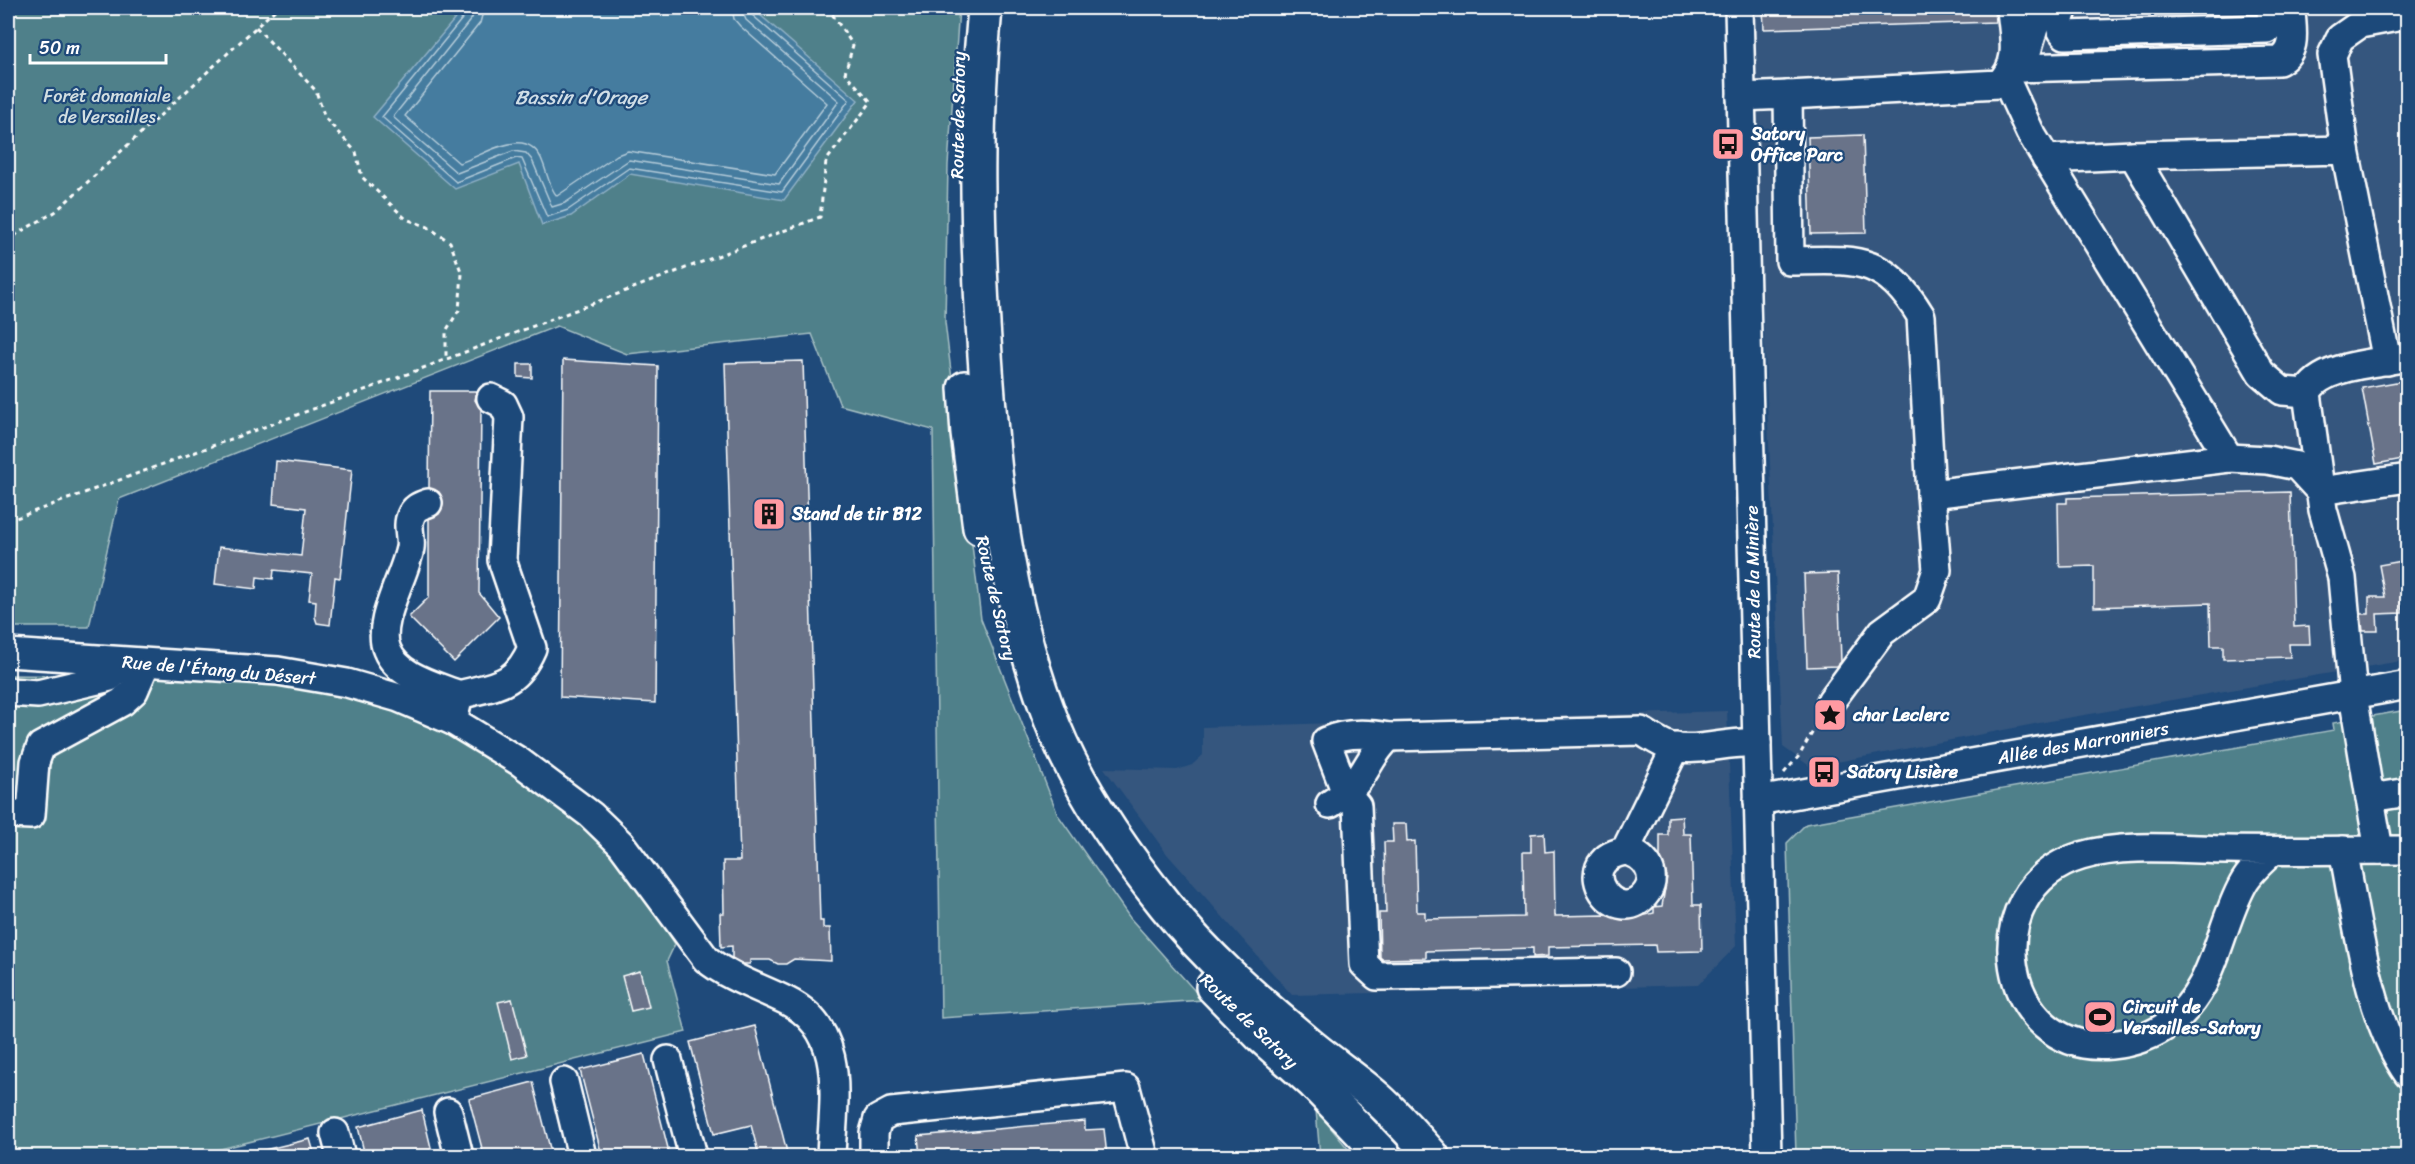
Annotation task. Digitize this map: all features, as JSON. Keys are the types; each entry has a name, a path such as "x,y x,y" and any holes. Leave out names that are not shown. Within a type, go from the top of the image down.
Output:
{"main road":[{"name":"Route de Satory","path":"962,8 956,86 956,239 968,434 984,562 1009,661 1030,721 1057,781 1095,846 1147,920 1261,1036 1314,1083"},
{"name":"Route de Satory","path":"985,8 977,88 977,233 990,428 1007,558 1028,654 1048,712 1077,773 1113,834 1166,906 1222,969 1308,1044"},
{"path":"1308,1044 1411,1156"},
{"path":"1308,1044 1378,1099 1432,1156"},
{"path":"1314,1083 1370,1156"},
{"path":"1314,1083 1384,1156"}],"street":[{"name":"Route de la Minière","path":"1738,8 1767,1156"},
{"path":"2011,8 2013,72 2030,132 2229,458"},
{"path":"1741,97 1999,84 2013,72 2040,8"},
{"path":"2064,8 2059,21 2060,29 2065,35 2267,29 2272,26 2271,8"},
{"path":"2013,72 2279,61 2288,56 2292,49 2291,8"},
{"path":"2379,850 2355,705 2342,578 2320,492 2307,393 2311,382 2326,373 2397,359 2345,150 2332,55 2340,38 2360,24 2408,15"},
{"path":"1788,95 1790,261 1845,260 1876,266 1906,291 1921,316 1930,494 1937,570 1927,599 1882,632 1831,701"},
{"path":"2046,159 2345,150"},
{"path":"2133,155 2261,373 2282,391 2307,393"},
{"path":"428,502 416,507 409,519 411,547 383,631 386,649 394,663 456,708 507,682 523,669 532,648 502,560 509,417 503,404 491,398"},
{"path":"1930,494 2229,458 2268,460 2296,466 2320,492"},
{"path":"2320,492 2408,478"},
{"name":"Rue de l'Étang du Désert","path":"8,653 278,671 347,683 399,698 456,708 520,762 591,815 621,844 706,960 725,974 789,1001 806,1013 822,1032 831,1053 834,1075 831,1156"},
{"path":"8,692 38,694 110,677 135,663"},
{"path":"8,814 31,815 34,762 41,746 122,702 134,691 135,663"},
{"name":"Allée des Marronniers","path":"1758,801 2355,705 2408,685"},
{"path":"1338,798 1326,741 1335,737 1368,733 1389,737 1641,731 1670,747 1757,743"},
{"path":"1338,798 1359,783 1376,749 1389,737"},
{"path":"1624,851 1676,747"},
{"path":"2370,798 2408,792"},
{"path":"1338,798 1357,806 1364,964 1377,976 1616,972"},
{"path":"2273,850 2243,883 2201,989 2170,1023 2126,1043 2100,1046 2079,1043 2058,1035 2031,1008 2020,990 2013,962 2013,925 2016,914 2026,897 2052,870 2083,856 2105,852 2156,849 2408,850"},
{"path":"2343,850 2374,999 2393,1053 2408,1074"},
{"path":"668,1060 693,1156"},
{"path":"564,1082 582,1156"},
{"path":"874,1156 874,1133 878,1119 891,1112 1126,1088 1144,1156"},
{"path":"448,1112 459,1156"}],"path":[{"path":"8,243 18,233 55,212 277,8"},
{"path":"8,521 447,359 820,217 826,161 871,102 845,73 853,45 828,8"},
{"path":"256,27 316,91 325,118 356,152 362,177 406,219 428,227 450,242 462,274 459,310 446,331 447,359"},
{"path":"1799,756 1831,701"}],"shaded area":[{"path":"1749,8 2407,8 2407,660 2055,720 1811,767 1783,747"},
{"path":"1727,711 1736,946 1698,985 1292,995 1167,854 1104,768 1177,770 1192,765 1203,755 1203,727"}],"green space":[{"name":"Forêt domaniale de Versailles","path":"8,8 959,8 948,165 945,322 981,619 1058,815 1130,918 1203,1000 941,1018 933,430 840,405 812,334 627,354 557,326 119,499 89,627 8,627"},
{"path":"8,675 208,677 259,681 358,698 417,718 512,773 552,800 589,830 612,853 675,944 667,961 686,1032 193,1156 8,1156"},
{"name":"Circuit de Versailles-Satory","path":"2407,710 2407,1156 1796,1156 1787,843 1806,824 2334,730 2333,723"},
{"path":"1316,1110 1354,1156 1320,1156"}],"water":[{"name":"Bassin d'Orage","path":"464,8 752,8 858,100 784,200 630,174 571,216 542,225 519,164 455,189 373,117"}],"building":[{"path":"1763,8 1994,8 1995,22 1764,29"},
{"path":"1863,135 1866,233 1811,234 1808,137"},
{"path":"563,360 658,366 655,703 560,697"},
{"name":"Stand de tir B12","path":"803,361 820,921 823,921 823,928 830,928 831,961 794,959 786,964 778,964 770,960 750,960 750,964 743,964 732,958 732,946 721,947 720,913 724,913 723,861 740,861 725,363"},
{"path":"518,364 532,364 532,378 518,377"},
{"path":"2408,380 2408,458 2376,464 2362,388"},
{"path":"430,391 477,391 475,400 481,409 479,593 499,617 454,662 409,617 429,597 429,519 439,514 443,505 439,492 429,488"},
{"path":"276,461 352,470 340,578 335,577 330,625 317,623 316,601 309,600 312,574 274,570 273,579 257,577 256,589 215,584 219,547 301,556 306,508 273,504"},
{"path":"2290,492 2294,627 2309,626 2310,644 2289,644 2290,657 2223,659 2223,646 2211,646 2210,603 2094,607 2094,566 2061,567 2059,563 2058,503 2067,503 2067,498"},
{"path":"2408,560 2408,588 2401,588 2402,613 2377,614 2378,631 2363,631 2361,614 2369,614 2369,597 2385,597 2379,565"},
{"path":"1838,573 1841,662 1837,666 1807,667 1804,574"},
{"path":"1682,816 1683,834 1691,834 1693,905 1701,905 1702,951 1656,952 1655,945 1548,947 1548,956 1533,957 1533,948 1426,951 1426,958 1382,959 1380,957 1379,913 1386,913 1384,842 1393,842 1392,824 1406,824 1407,842 1415,841 1417,912 1425,912 1425,919 1524,917 1523,852 1531,852 1531,834 1544,833 1545,852 1554,851 1555,916 1605,915 1626,920 1654,913 1654,907 1662,906 1667,876 1660,857 1660,835 1668,835 1668,817"},
{"path":"640,971 649,1007 631,1011 622,976"},
{"path":"512,999 527,1055 512,1059 498,1002"},
{"path":"755,1026 788,1156 759,1156 751,1125 714,1134 690,1042"},
{"path":"644,1054 670,1156 602,1156 580,1070"},
{"path":"533,1082 552,1156 484,1156 469,1099"},
{"path":"422,1110 433,1156 365,1156 358,1127"},
{"path":"1085,1121 1085,1130 1104,1129 1107,1156 920,1156 918,1136"},
{"path":"310,1139 315,1156 261,1156 260,1151"}],"place":[{"name":"Satory Office Parc","path":"1728,144"},
{"name":"Stand de tir B12","path":"769,514"},
{"name":"char Leclerc","path":"1830,715"},
{"name":"Satory Lisière","path":"1824,772"},
{"name":"Circuit de Versailles-Satory","path":"2100,1017"}]}
